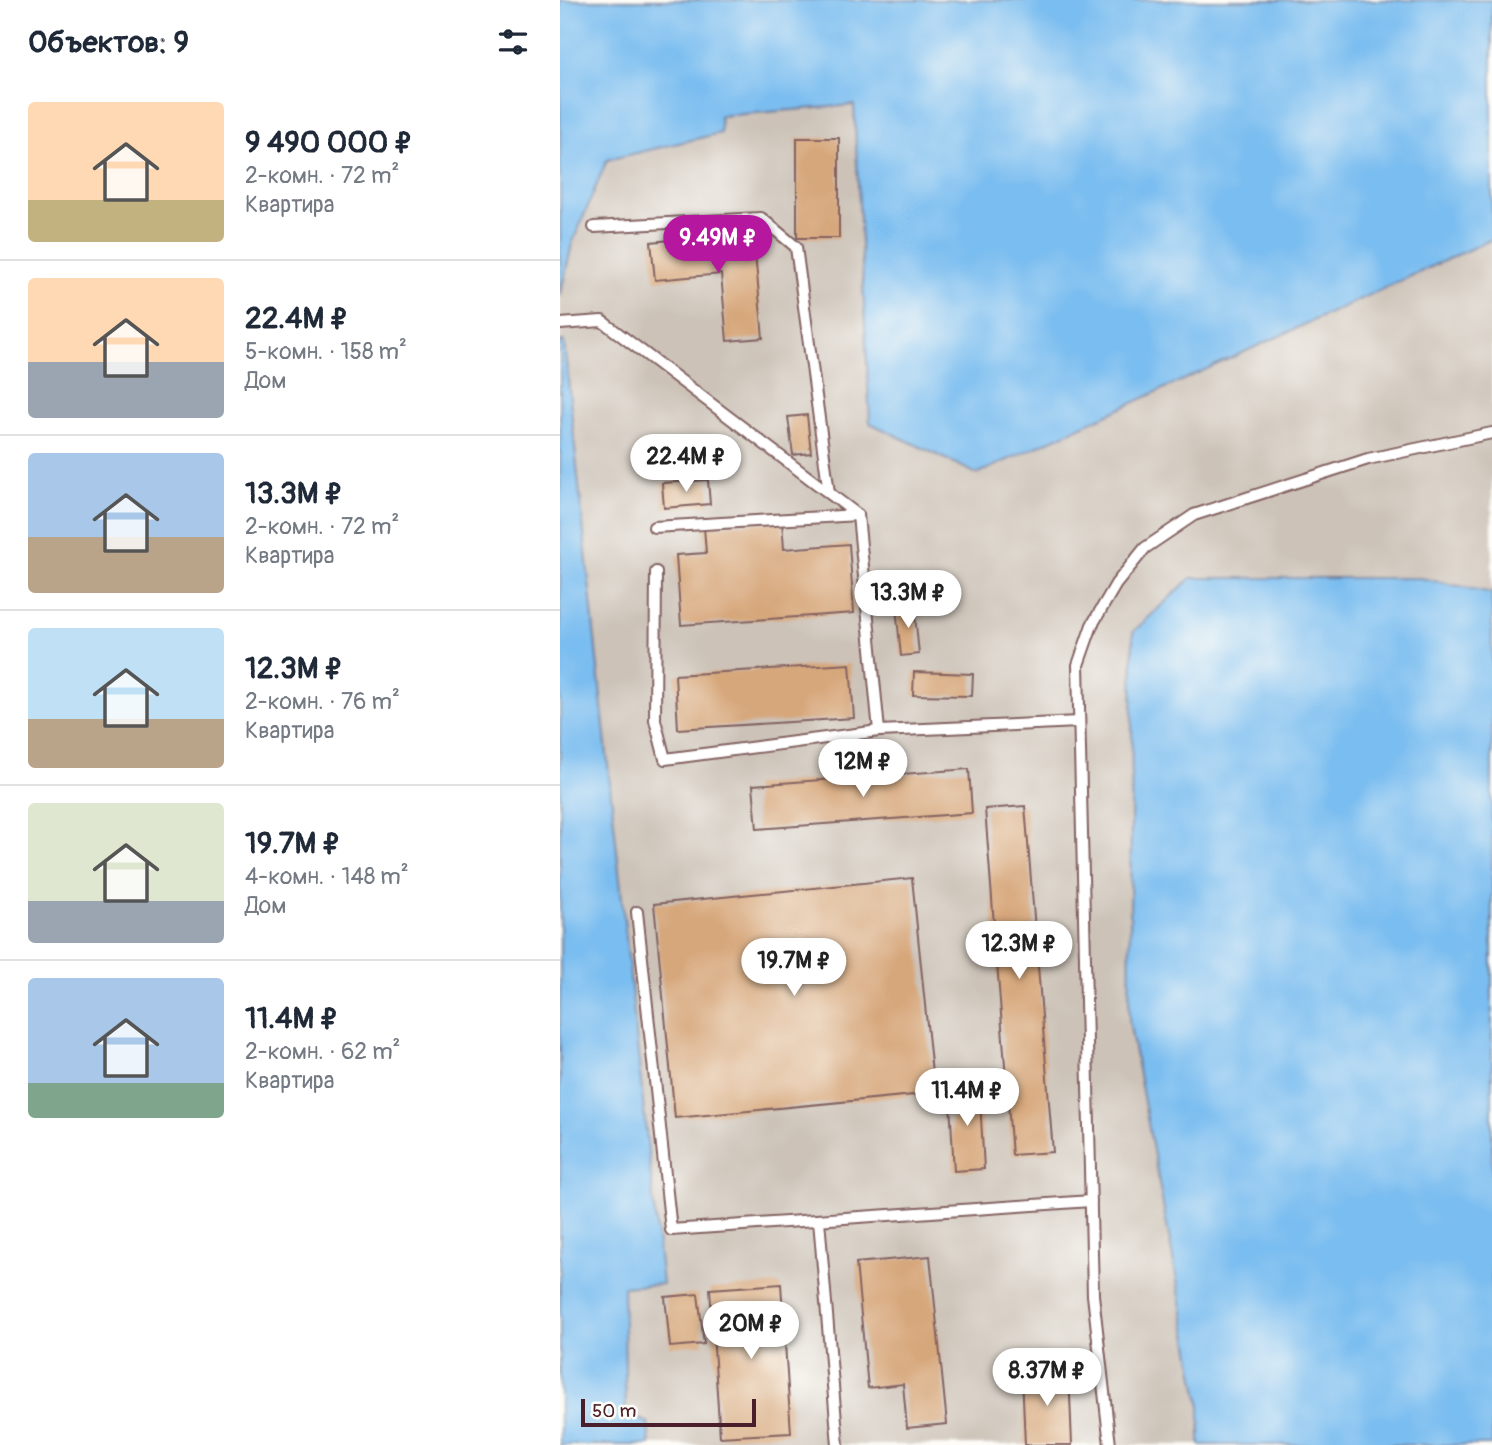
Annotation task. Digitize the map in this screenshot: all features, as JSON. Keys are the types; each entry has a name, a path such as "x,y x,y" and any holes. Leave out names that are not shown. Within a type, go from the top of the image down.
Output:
{"lane":[{"path":"594,228 761,218 796,247 829,493"},
{"path":"560,324 602,321 858,514 879,732"},
{"path":"1110,1445 1093,1295 1079,722 1078,665 1092,625 1116,584 1145,548 1194,514 1368,459 1492,433"},
{"path":"654,527 858,514"},
{"path":"656,572 655,720 665,759 879,732 1079,722"},
{"path":"637,912 671,1230 1091,1201"},
{"path":"819,1220 838,1445"}],"shaded area":[{"path":"854,105 870,423 977,474 1492,239 1492,593 1421,578 1200,1404 1200,1445 650,1445 647,1423 626,1412 623,1286 662,1283 564,341 560,341 560,297 572,244 607,160 720,133 720,116"}],"water":[{"path":"560,0 1492,0 1492,239 977,474 870,423 854,105 720,116 721,133 607,160 572,244 560,297"},
{"path":"560,341 564,341 662,1284 623,1287 626,1412 648,1423 650,1445 560,1445"},
{"path":"1191,578 1421,578 1492,593 1492,1445 1200,1445 1200,1404 1129,1021 1133,632"}],"building":[{"path":"797,138 839,138 839,238 797,238"},
{"path":"753,232 763,338 727,341 721,274 655,280 651,242"},
{"path":"807,415 811,453 793,455 788,417"},
{"path":"708,480 710,504 664,508 662,483"},
{"path":"782,521 784,549 849,544 854,613 681,625 676,555 706,553 704,527"},
{"path":"914,605 919,654 901,656 896,607"},
{"path":"850,664 854,718 678,729 675,675"},
{"path":"914,672 973,674 972,696 913,695"},
{"path":"969,769 972,813 757,829 753,785"},
{"path":"1025,806 1053,1152 1012,1155 985,809"},
{"path":"912,878 934,1093 675,1118 654,904"},
{"path":"979,1084 984,1169 954,1171 949,1086"},
{"path":"930,1256 947,1424 907,1428 903,1384 868,1388 856,1263"},
{"path":"781,1284 791,1433 720,1437 710,1289"},
{"path":"698,1294 704,1344 670,1347 665,1297"},
{"path":"1069,1371 1072,1445 1025,1445 1022,1373"}]}
